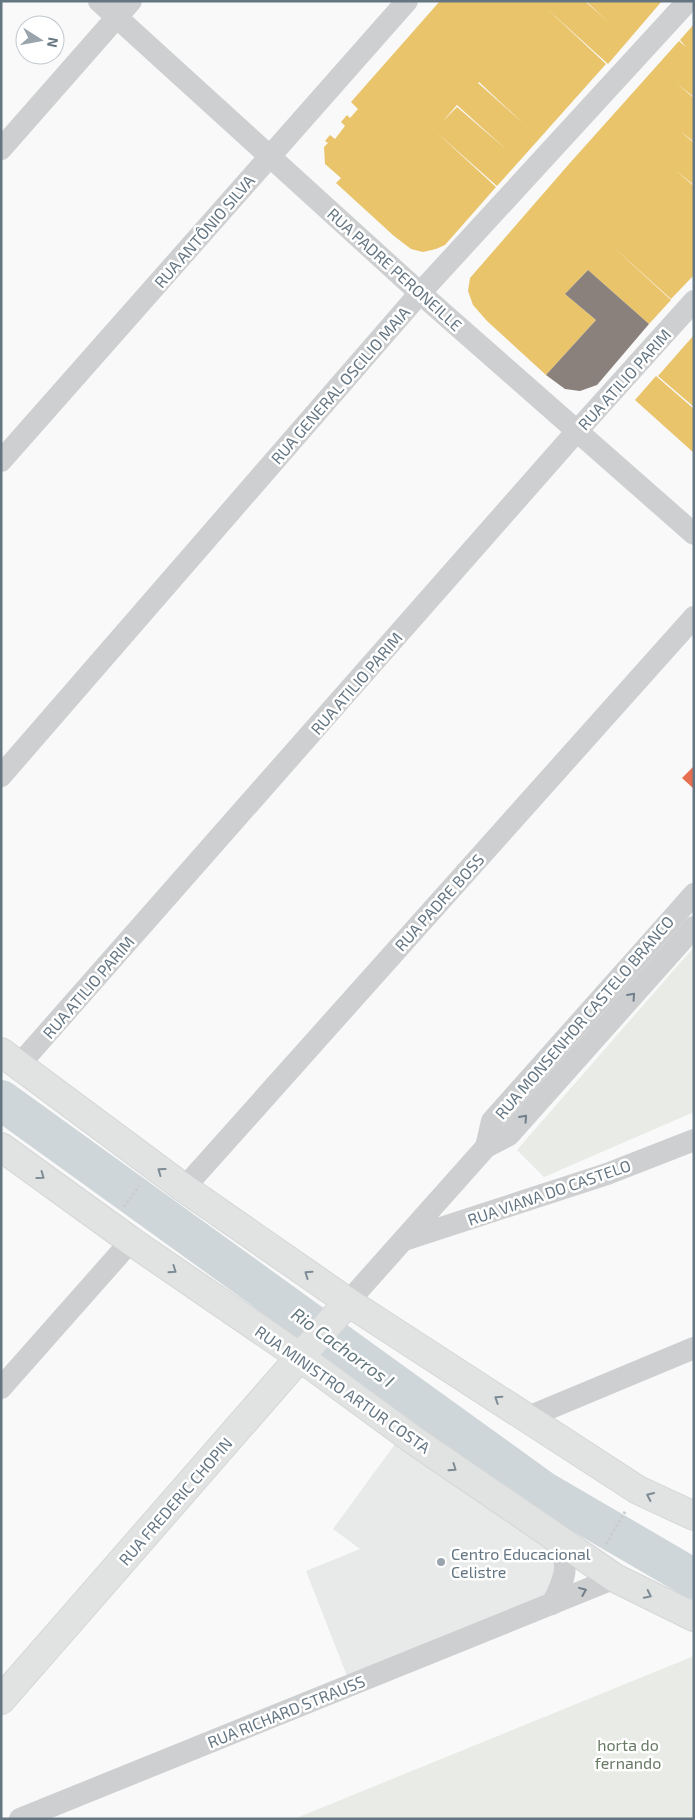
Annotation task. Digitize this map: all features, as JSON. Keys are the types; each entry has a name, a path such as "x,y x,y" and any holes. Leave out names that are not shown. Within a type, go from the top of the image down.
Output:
{"street":[{"name":"RUA PADRE PERONEILLE","path":"99,1 420,293 694,534"},
{"path":"1,149 131,1"},
{"name":"RUA ANTÔNIO SILVA","path":"1,461 407,1"},
{"name":"RUA GENERAL OSCILIO MAIA","path":"1,776 420,293 688,1"},
{"name":"RUA ATILIO PARIM","path":"10,1058 694,301"},
{"name":"RUA PADRE BOSS","path":"184,1188 694,617"},
{"name":"RUA MONSENHOR CASTELO BRANCO","path":"486,1147 492,1121 694,894"},
{"name":"RUA MONSENHOR CASTELO BRANCO","path":"342,1309 486,1147 509,1135 694,927"},
{"path":"10,1058 342,1309 526,1418 638,1490 694,1516"},
{"name":"RUA VIANA DO CASTELO","path":"402,1241 607,1174 694,1140"},
{"name":"RUA MINISTRO ARTUR COSTA","path":"1,1147 131,1241 305,1351 409,1436 560,1541 615,1578 694,1616"},
{"path":"1,1388 131,1241"},
{"name":"RUA FREDERIC CHOPIN","path":"1,1700 342,1309"},
{"path":"526,1418 694,1348"},
{"path":"552,1604 565,1574 566,1557 560,1541"},
{"name":"RUA RICHARD STRAUSS","path":"20,1819 615,1578"}],"path":[{"path":"118,1214 140,1185"},
{"path":"606,1544 629,1506"}],"shaded area":[{"name":"Centro Educacional Celistre","path":"403,1433 554,1553 553,1575 545,1594 533,1602 347,1676 306,1571 360,1549 333,1529"}],"green space":[{"path":"694,947 694,1112 544,1177 517,1150"},
{"name":"horta do fernando","path":"694,1656 694,1819 294,1819"}],"building: Moradias":[{"path":"440,1 585,1 608,22 586,1 662,1 608,64 545,7 606,64 497,186 435,131 496,187 445,245 436,249 423,252 411,249 394,236 336,183 341,178 325,164 324,147 328,143 325,141 330,135 335,139 345,126 341,122 347,115 350,118 358,109 351,102","holes":["479,82 524,124 478,83","457,105 508,151 457,107 443,121"]},
{"path":"694,24 694,97 676,83 694,98 694,142 680,131 694,143 694,185 675,170 694,186 694,275 671,299 610,244 671,300 649,324 588,270 565,294 596,320 546,375 487,321 473,305 468,291 470,278 679,41 686,47 680,40"},
{"path":"694,335 694,407 658,376"},
{"path":"656,376 694,409 694,453 635,400"}],"building: Comércio":[{"path":"694,766 694,789 682,778"}],"building: Indústria":[{"path":"588,270 649,324 597,385 580,391 565,389 546,375 596,320 565,294"}],"waterway":[{"name":"Rio Cachorros I","path":"1,1100 543,1491 694,1579"}],"place":[{"name":"Centro Educacional Celistre","path":"441,1562"}]}
